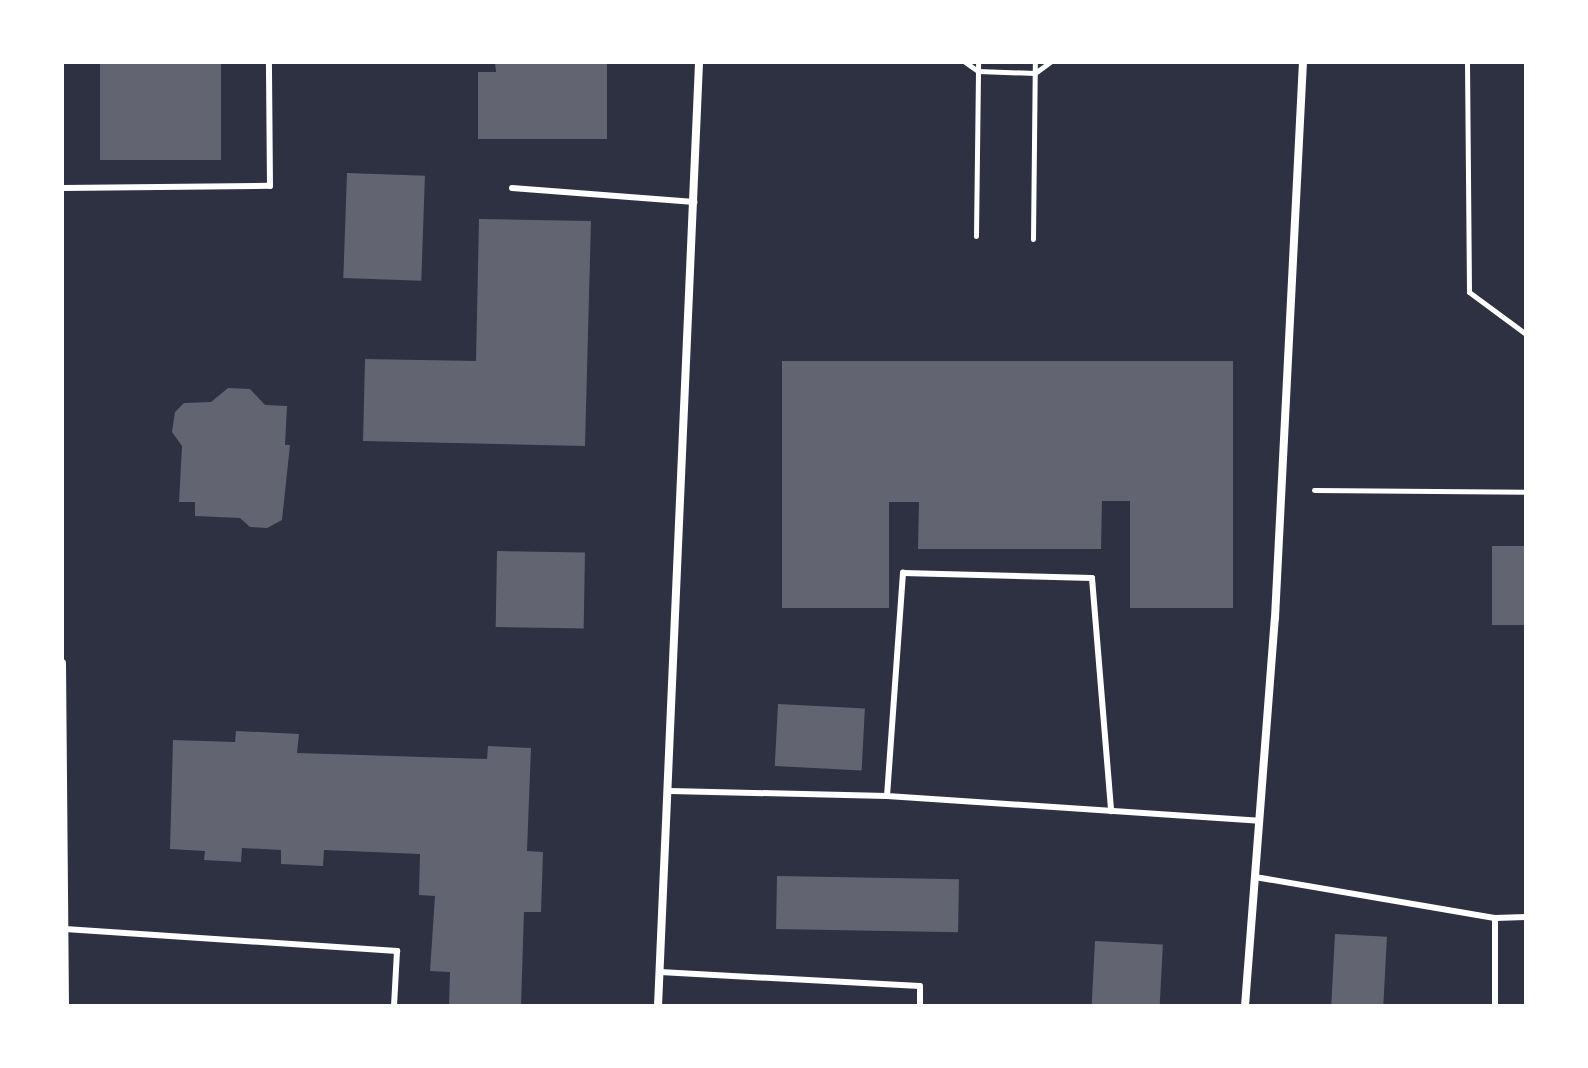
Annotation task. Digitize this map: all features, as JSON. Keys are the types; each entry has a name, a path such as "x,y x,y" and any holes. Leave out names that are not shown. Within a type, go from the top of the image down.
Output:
{"street":[{"path":"658,1006 670,791 699,62"},
{"path":"1245,1006 1281,490 1303,62"},
{"path":"62,663 65,1006"}],"lane":[{"path":"62,188 270,186 269,62"},
{"path":"512,188 694,202"},
{"path":"887,796 903,573 1092,578 1111,811"},
{"path":"670,791 887,796 1259,821"},
{"path":"1255,877 1495,918 1526,917"},
{"path":"1495,918 1495,1006"},
{"path":"65,929 397,951 394,1006"},
{"path":"660,972 920,986 920,1006"}],"path":[{"path":"965,62 978,71 1035,73 1050,62"},
{"path":"976,236 978,62"},
{"path":"1033,239 1035,62"},
{"path":"1467,62 1469,292 1526,334"},
{"path":"1281,490 1526,492"}],"building":[{"path":"100,62 221,62 221,160 100,160"},
{"path":"495,62 607,62 607,139 478,139 478,72 496,72"},
{"path":"347,173 425,176 421,281 343,278"},
{"path":"479,219 591,221 585,446 363,441 365,359 476,361"},
{"path":"782,361 1233,361 1233,608 1130,608 1130,501 1102,501 1101,549 918,549 919,502 889,502 889,608 782,608"},
{"path":"228,388 250,389 265,405 287,406 285,445 290,445 282,520 267,528 250,527 240,518 195,516 195,502 179,502 182,446 172,432 175,412 184,403 211,402"},
{"path":"1492,546 1526,546 1526,625 1492,625"},
{"path":"497,551 585,553 584,629 496,627"},
{"path":"778,704 865,709 862,770 775,766"},
{"path":"236,731 299,734 297,753 487,759 488,746 531,748 527,851 543,852 541,912 524,912 521,1006 449,1006 450,972 430,971 435,896 419,895 420,854 324,850 323,866 281,864 281,850 242,848 241,862 204,860 205,851 170,849 173,740 235,742"},
{"path":"777,876 959,879 958,932 776,929"},
{"path":"1335,934 1387,937 1383,1006 1331,1006"},
{"path":"1095,941 1163,945 1160,1006 1092,1006"}]}
